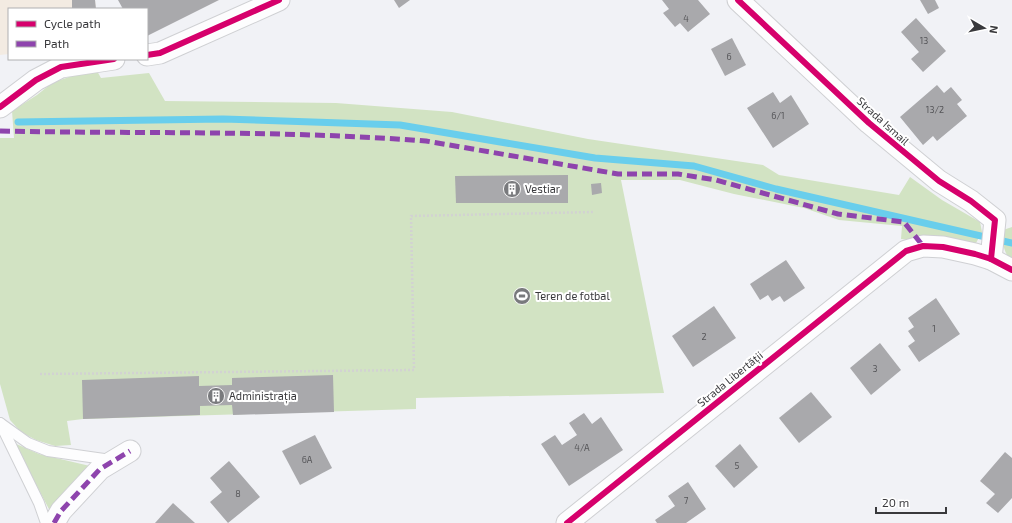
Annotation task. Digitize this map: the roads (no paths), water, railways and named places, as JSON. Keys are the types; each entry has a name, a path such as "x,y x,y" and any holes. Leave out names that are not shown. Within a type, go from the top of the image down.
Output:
{"street":[{"path":"148,55 160,53 279,0"},
{"name":"Strada Ismail","path":"738,0 874,128 939,181 971,201 995,220 991,259"},
{"path":"0,108 36,80 61,67 107,60"},
{"name":"Strada Libertății","path":"566,523 906,251 923,246 975,254 991,259"},
{"path":"991,259 1012,270"},
{"path":"54,523 61,511 100,469 122,456"}],"lane":[{"path":"0,423 28,443 48,451 122,456"},
{"path":"0,423 39,503 46,523"}],"waterway":[{"path":"18,122 223,119 400,125 595,158 694,166 776,189 1012,243"}],"place":[{"name":"Vestiar","path":"512,189"},
{"name":"Teren de fotbal","path":"522,296"},
{"name":"Administrația","path":"216,396"}]}
